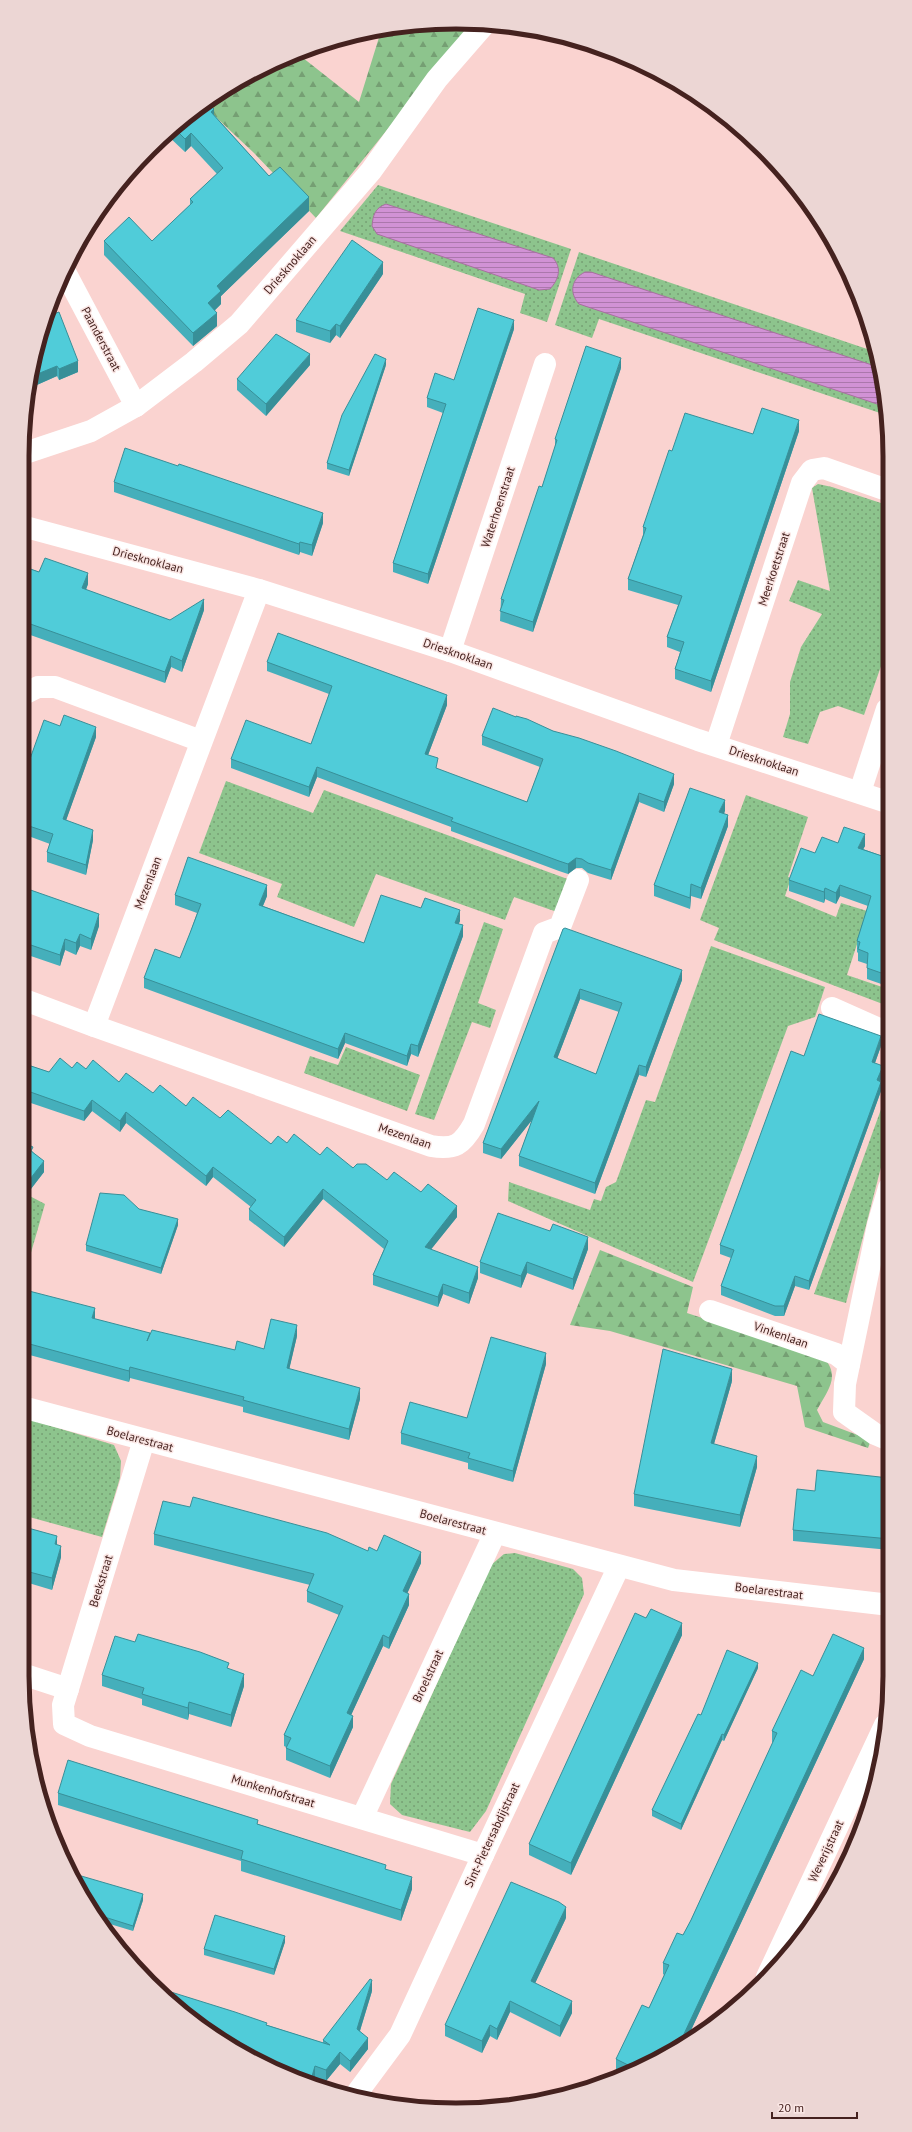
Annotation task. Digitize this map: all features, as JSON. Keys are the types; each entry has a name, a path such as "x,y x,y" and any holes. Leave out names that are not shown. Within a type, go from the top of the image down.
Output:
{"street":[{"name":"Driesknoklaan","path":"29,452 91,431 136,406 194,362 239,324 371,172 438,79 480,30"},
{"name":"Paanderstraat","path":"68,278 136,406"},
{"name":"Waterhoenstraat","path":"450,651 545,364"},
{"name":"Meerkoetstraat","path":"716,745 802,483 812,470 824,468 883,489"},
{"name":"Driesknoklaan","path":"29,528 259,590 450,651 716,745 883,801"},
{"name":"Mezenlaan","path":"94,1026 259,590"},
{"path":"29,691 38,687 55,687 201,741"},
{"path":"860,792 883,721"},
{"name":"Mezenlaan","path":"29,1002 431,1146 444,1148 456,1146 466,1138 474,1124 544,933 560,927 578,880"},
{"path":"832,1008 883,1031"},
{"path":"883,1231 849,1364 845,1384 844,1412 883,1437"},
{"name":"Vinkenlaan","path":"710,1311 836,1354 849,1364"},
{"name":"Boelarestraat","path":"29,1409 674,1580 883,1604"},
{"name":"Beekstraat","path":"64,1724 63,1705 144,1440"},
{"name":"Broelstraat","path":"362,1818 495,1533"},
{"name":"Sint-Pietersabdijstraat","path":"358,2091 400,2035 619,1566"},
{"path":"29,1676 68,1689"},
{"name":"Munkenhofstraat","path":"64,1724 90,1736 483,1855"},
{"name":"Weverijstraat","path":"775,1960 878,1741"}],"green space":[{"path":"468,29 316,218 254,153 207,109 243,86 267,73 303,58 359,102 379,36 428,30"},
{"path":"378,185 571,249 547,322 520,313 525,294 340,231"},
{"path":"579,252 869,350 875,373 880,413 599,319 592,338 555,325"},
{"path":"818,484 832,487 883,504 883,660 864,715 838,706 820,712 808,744 783,737 790,714 790,682 801,647 822,614 789,601 798,580 830,591 812,488"},
{"path":"226,781 313,813 324,790 573,881 560,913 514,897 505,920 376,874 354,927 277,897 282,884 199,853"},
{"path":"746,795 808,817 788,877 791,878 785,896 836,917 841,903 877,914 860,935 847,975 883,987 883,1004 714,940 719,928 700,920"},
{"path":"484,922 503,929 478,1003 496,1010 490,1028 472,1022 434,1120 415,1114"},
{"path":"711,946 825,987 815,1017 788,1026 693,1282 508,1201 509,1182 590,1210 594,1199 601,1201 606,1187 616,1182 646,1100 655,1102"},
{"path":"346,1047 420,1075 407,1111 304,1073 310,1056 338,1065"},
{"path":"883,1104 883,1159 846,1303 814,1294"},
{"path":"29,1196 45,1204 29,1260"},
{"path":"600,1250 693,1287 687,1313 824,1358 829,1365 832,1378 831,1384 817,1410 823,1422 871,1440 868,1448 805,1427 797,1386 610,1331 570,1325"},
{"path":"29,1419 114,1445 121,1461 120,1478 102,1537 29,1517"},
{"path":"515,1553 573,1569 582,1578 584,1594 486,1811 470,1832 402,1815 390,1804 391,1784 491,1565 504,1554"}],"shaded area":[{"path":"386,204 553,258 558,266 556,281 550,289 539,290 377,234 372,226 373,218 377,210"},
{"path":"585,272 591,272 873,365 880,405 579,304 574,295 573,286 574,282"}],"building":[{"path":"211,106 214,109 211,112 269,176 280,167 309,197 217,286 221,291 208,303 217,313 193,333 104,241 129,217 152,241 193,202 190,199 223,168 191,133 185,139 178,132"},
{"path":"352,240 383,262 340,326 336,324 330,331 296,320"},
{"path":"478,308 514,320 428,574 393,563 446,404 427,398 435,373 454,380"},
{"path":"59,312 78,361 59,369 57,366 37,374 44,345 54,314"},
{"path":"276,334 310,354 266,404 237,379"},
{"path":"586,346 621,358 533,622 500,611 504,600 501,599 539,486 542,487 557,440 555,439"},
{"path":"375,354 386,359 349,470 327,463 342,415"},
{"path":"762,408 799,420 711,681 675,669 684,642 667,637 682,596 628,579 646,528 643,527 669,450 672,451 685,413 753,434"},
{"path":"125,448 178,466 179,464 323,513 312,545 300,542 299,544 114,482"},
{"path":"45,558 88,573 82,588 170,620 204,599 182,661 171,656 165,672 29,623 29,568 39,572"},
{"path":"278,633 447,695 425,754 438,758 436,768 527,802 543,759 482,736 493,708 516,717 527,719 553,731 616,751 674,774 664,802 639,793 611,870 588,863 582,859 576,858 568,864 559,861 451,821 453,818 317,767 309,787 231,759 246,720 311,744 332,686 267,662"},
{"path":"64,715 96,727 63,819 93,830 86,865 47,852 53,834 29,826 29,762 44,720 60,726"},
{"path":"690,788 725,800 719,812 728,815 701,888 691,884 690,898 654,885"},
{"path":"844,827 865,834 858,848 883,856 883,974 867,968 868,953 858,949 860,942 857,941 871,896 840,885 836,893 825,888 824,892 789,880 801,848 815,853 822,837 838,843"},
{"path":"188,857 267,885 259,905 364,943 381,895 421,908 425,898 460,910 455,923 463,925 418,1046 411,1044 407,1056 345,1033 338,1049 144,978 155,949 180,958 201,904 175,895"},
{"path":"29,889 99,914 91,939 80,934 76,943 65,939 60,955 29,944"},
{"path":"565,928 682,970 646,1067 639,1065 595,1183 519,1156 539,1101 501,1149 483,1143 563,929","holes":["580,989 622,1003 596,1074 554,1057"]},
{"path":"819,1014 881,1036 872,1062 883,1066 877,1080 881,1082 809,1281 795,1276 784,1306 775,1306 721,1286 734,1250 720,1245 791,1051 804,1056"},
{"path":"60,1058 72,1068 77,1062 86,1069 93,1060 119,1082 126,1073 153,1093 160,1085 186,1106 193,1097 220,1118 228,1110 271,1144 278,1136 287,1143 294,1134 320,1155 327,1147 353,1168 357,1164 366,1164 387,1180 394,1172 421,1192 428,1184 457,1206 425,1247 478,1267 469,1293 443,1284 438,1297 373,1275 388,1241 323,1189 284,1237 249,1209 256,1200 213,1167 206,1176 126,1112 120,1121 92,1100 84,1111 29,1091 29,1065 49,1072"},
{"path":"29,1145 33,1147 31,1151 44,1161 29,1180"},
{"path":"100,1193 124,1195 139,1209 178,1219 161,1268 86,1245"},
{"path":"498,1213 550,1231 553,1224 588,1237 573,1279 527,1262 521,1276 480,1262"},
{"path":"29,1291 95,1308 92,1318 150,1333 147,1341 152,1330 235,1350 237,1341 264,1349 271,1319 297,1325 287,1368 360,1388 349,1429 243,1400 244,1397 130,1367 129,1371 29,1344"},
{"path":"491,1337 546,1353 513,1471 468,1458 470,1453 401,1433 410,1402 467,1418"},
{"path":"663,1349 732,1369 711,1443 757,1456 740,1515 634,1494"},
{"path":"817,1470 883,1477 883,1538 793,1530 797,1489 815,1491"},
{"path":"193,1497 327,1533 368,1551 369,1547 377,1551 384,1535 421,1552 403,1591 409,1594 389,1638 383,1635 347,1713 353,1716 330,1766 286,1748 291,1738 284,1735 343,1606 307,1591 314,1574 154,1534 163,1501 190,1507"},
{"path":"29,1528 57,1536 55,1544 61,1546 52,1578 29,1572"},
{"path":"651,1609 682,1623 571,1863 529,1844 635,1613 646,1618"},
{"path":"138,1634 200,1652 229,1663 227,1668 244,1674 231,1715 189,1702 188,1708 142,1694 144,1688 102,1675 115,1636 135,1642"},
{"path":"833,1634 864,1648 682,2038 670,2046 629,2066 616,2059 642,2005 649,2008 669,1965 663,1963 677,1933 683,1935 691,1920 777,1733 772,1731 801,1670 813,1676"},
{"path":"727,1650 758,1663 724,1735 722,1734 681,1824 652,1810 698,1714 701,1715"},
{"path":"68,1760 258,1820 257,1824 386,1865 385,1869 412,1877 401,1910 241,1859 243,1851 58,1793"},
{"path":"78,1875 143,1894 133,1926 104,1917"},
{"path":"511,1882 559,1902 566,1907 531,1981 572,2001 560,2026 510,2001 497,2029 490,2025 482,2041 445,2025"},
{"path":"215,1915 285,1936 274,1969 204,1949"},
{"path":"370,1979 372,1980 357,2029 368,2038 350,2061 340,2052 326,2070 315,2066 312,2077 267,2059 242,2046 196,2015 168,1991 235,2012 267,2023 266,2025 330,2045 323,2040"}]}
